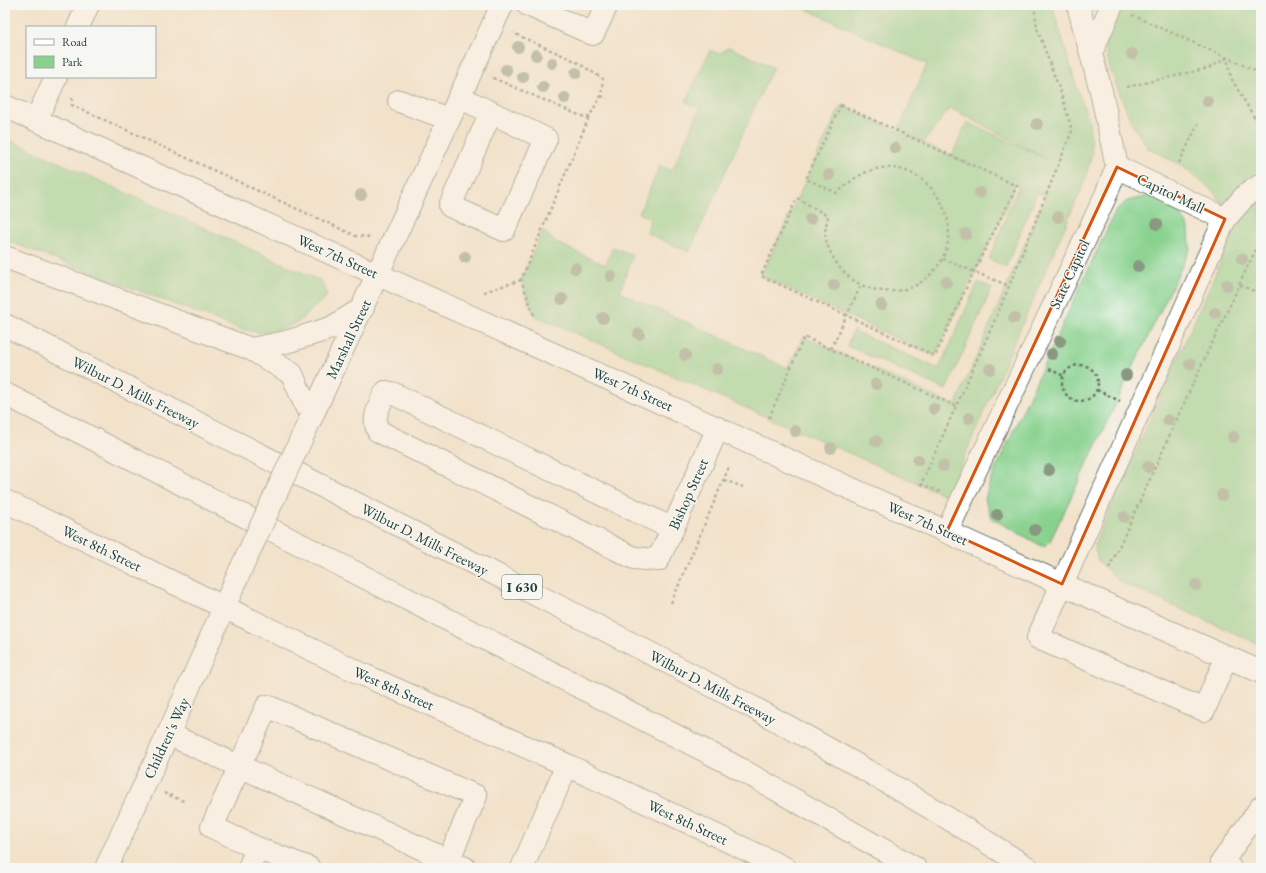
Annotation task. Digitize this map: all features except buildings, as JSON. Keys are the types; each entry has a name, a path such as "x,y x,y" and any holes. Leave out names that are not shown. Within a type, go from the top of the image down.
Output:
{"main road":[{"path":"78,26 88,5"},
{"name":"Marshall Street","path":"224,607 502,5"},
{"path":"528,5 593,34 607,5"},
{"path":"1078,5 1091,53 1117,167"},
{"path":"1091,53 1119,9"},
{"path":"36,120 56,78"},
{"path":"459,97 491,112 546,139 504,230 450,206 491,112"},
{"path":"398,101 449,119"},
{"name":"West 7th Street","path":"5,106 1226,658 1261,672"},
{"name":"Capitol Mall","path":"1117,167 1225,219"},
{"name":"State Capitol","path":"947,532 1105,197 1117,167"},
{"path":"1226,658 1204,710 1038,638 1225,219 1246,195 1261,185"},
{"path":"5,257 251,349 292,374 312,418"},
{"path":"251,349 286,342 331,328 363,308"},
{"name":"Wilbur D. Mills Freeway","path":"5,325 585,619 758,710 910,795 1028,868"},
{"name":"Bishop Street","path":"673,529 392,393 386,392 384,394 376,414 375,424 378,431 634,558 658,560 673,529 718,428"},
{"path":"5,394 731,764 915,868"},
{"name":"West 8th Street","path":"5,501 366,676 567,765 785,868"},
{"name":"Children's Way","path":"106,868 168,734 224,607"},
{"path":"168,734 239,766 453,865 476,796 267,706 239,766 212,827 257,848 309,868"},
{"path":"522,868 567,765"},
{"path":"1226,865 1261,807"},
{"path":"249,868 257,848"}],"path":[{"path":"940,492 921,484 1009,286 1072,131 1064,99 1037,28 1034,5"},
{"path":"1119,9 1261,73"},
{"path":"509,31 575,61 603,79 601,96 590,117 521,280 534,315"},
{"path":"1127,87 1209,68 1227,58"},
{"path":"1227,58 1231,78 1261,129"},
{"path":"489,76 581,116 590,117"},
{"path":"601,96 607,98"},
{"path":"72,105 356,236 370,237"},
{"path":"840,105 1017,186 974,271 935,356 761,276 797,198 828,216 825,232 829,252 839,269 854,282 861,285 873,290 894,292 913,287 930,275 943,259 949,239 948,218 941,199 928,184 910,173 890,168 870,171 852,179 837,194 806,179 840,105"},
{"path":"1179,162 1198,124"},
{"path":"1109,568 1191,386 1240,285 1249,260 1261,241"},
{"path":"943,259 1009,286"},
{"path":"484,292 521,280"},
{"path":"831,349 861,285"},
{"path":"1240,285 1261,294"},
{"path":"769,418 804,337 956,406"},
{"path":"1080,364 1085,365 1094,371 1098,382 1095,393 1090,398 1079,401 1068,396 1062,384 1065,373 1074,366 1080,364"},
{"path":"1261,410 1261,416"},
{"path":"671,603 729,467"},
{"path":"162,792 186,802"}],"highlighted area":[{"path":"1117,167 1225,219 1062,584 947,531"}],"green space":[{"path":"797,5 1052,5 1079,95 1089,120 1092,153 1084,183 947,496 534,315 521,280 543,230 555,242 605,265 613,247 633,255 620,292 787,368 804,337 955,406 1046,195 1037,193 1006,267 989,259 1019,185 1014,185 1011,197 935,356 761,276 841,105 898,131 927,64","holes":["950,108 1047,159 967,122 952,156 967,163 909,136 924,142"]},
{"path":"1097,5 1261,5 1261,645 1120,582 1098,561 1094,545 1219,266 1236,223 1212,190 1179,164 1148,148 1132,124 1110,69"},
{"path":"729,47 773,67 689,252 647,233 650,219 639,213 660,166 672,171 700,108 686,102 710,50 719,54"},
{"path":"5,138 321,281 327,296 297,323 267,334 240,329 5,240"},
{"path":"1147,196 1175,204 1189,228 1190,249 1050,541 1044,547 991,518 985,499 990,481 1115,212 1127,201"},
{"path":"978,282 992,288 946,390 847,346 853,331 939,369"}]}
